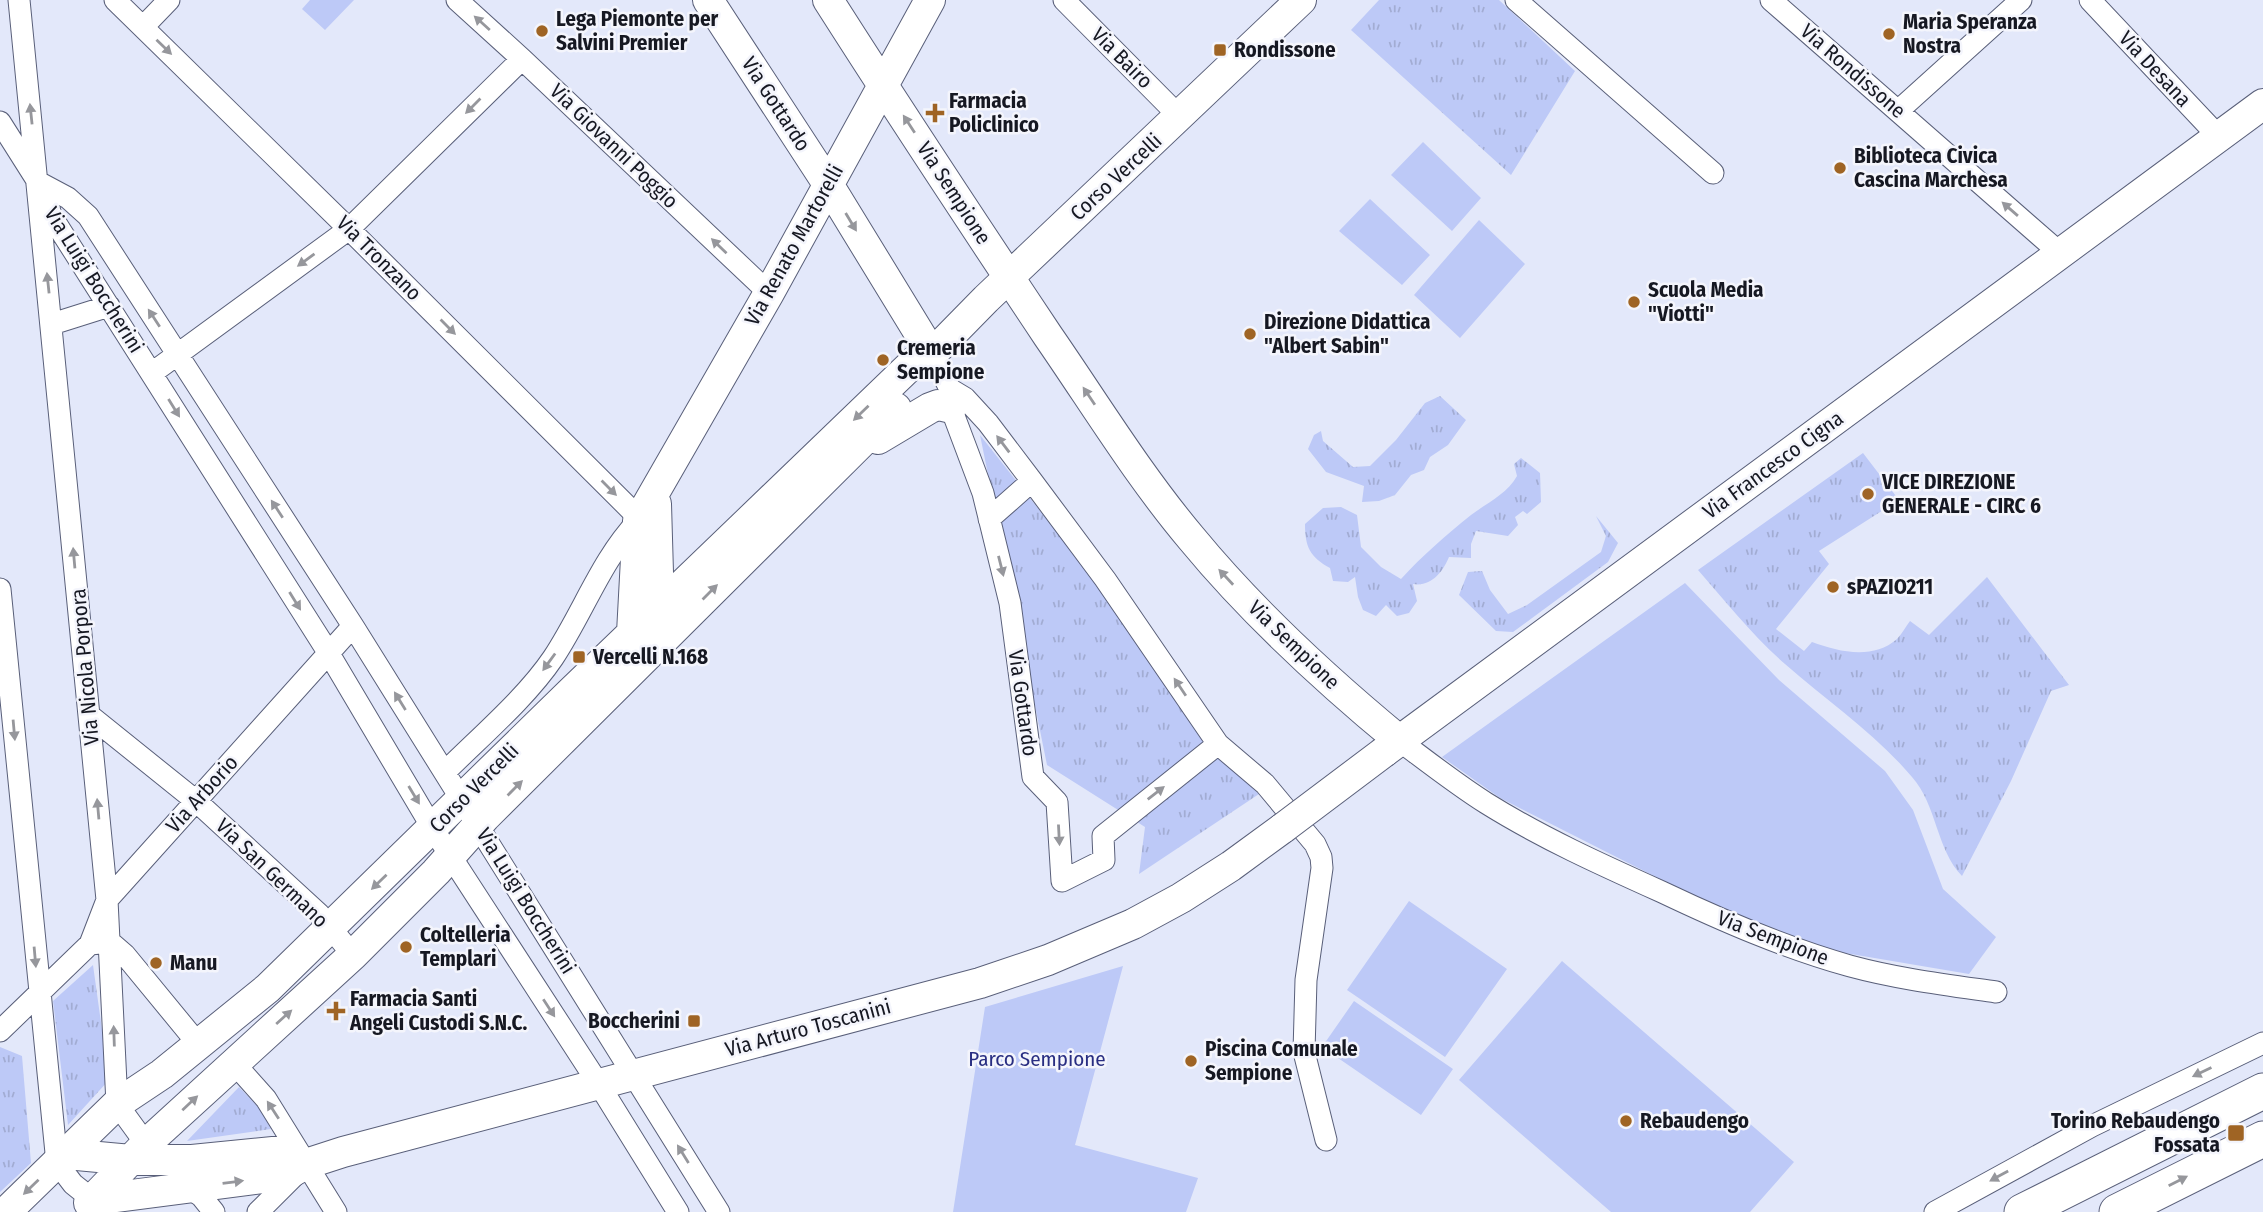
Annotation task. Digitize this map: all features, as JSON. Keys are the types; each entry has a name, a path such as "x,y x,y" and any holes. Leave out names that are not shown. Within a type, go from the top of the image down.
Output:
{"main road":[{"path":"2017,1211 2263,1091"},
{"path":"2117,1212 2263,1139"}],"street":[{"name":"Via Nicola Porpora","path":"19,0 107,900 100,943 117,1104"},
{"name":"Via Tronzano","path":"114,0 626,503 638,521"},
{"path":"143,27 169,0"},
{"name":"Via Giovanni Poggio","path":"457,0 522,58 769,293"},
{"name":"Via Gottardo","path":"708,0 828,184 932,354 951,399 983,492 1010,603 1032,777 1057,802 1062,881 1104,860 1103,836 1218,744"},
{"name":"Via Sempione","path":"828,0 1140,472 1199,547 1392,747 1528,828 1755,934 1852,967 1901,978 1996,992"},
{"name":"Via Renato Martorelli","path":"584,604 617,547 638,521 769,293 930,0"},
{"name":"Via Bairo","path":"1064,0 1180,117"},
{"name":"Corso Vercelli","path":"5,1212 117,1104 200,1045 268,988 433,829 470,812 664,620 915,361 932,354 1009,277 1301,0"},
{"path":"1516,0 1713,173"},
{"name":"Via Rondissone","path":"1771,0 2061,254"},
{"path":"1898,111 2021,0"},
{"name":"Via Desana","path":"2090,0 2219,137"},
{"path":"152,373 349,229 522,58"},
{"name":"Via Francesco Cigna","path":"1283,828 2263,104"},
{"name":"Via Nicola Porpora","path":"0,122 38,182"},
{"name":"Via Luigi Boccherini","path":"38,182 52,217 328,652 433,829 598,1083 678,1212"},
{"name":"Via Luigi Boccherini","path":"38,182 68,198 84,212 353,626 719,1212"},
{"path":"52,324 109,306"},
{"name":"Corso Vercelli","path":"86,1206 233,1062 353,955 451,857 470,812 632,633 664,620 855,448 927,376 932,354"},
{"name":"Via Gottardo","path":"951,399 965,398 988,423 1105,579 1218,744 1265,784 1315,845 1321,857 1322,869 1306,980 1304,1052 1326,1140"},
{"path":"855,448 873,442 930,408 951,399"},
{"path":"989,519 1032,481"},
{"path":"656,489 664,620"},
{"name":"Via Renato Martorelli","path":"632,633 638,521"},
{"path":"0,589 2,634 39,994 62,1159 86,1206"},
{"name":"Corso Vercelli","path":"445,772 541,674 558,651 584,604"},
{"name":"Via Arborio","path":"107,900 353,626"},
{"name":"Via San Germano","path":"89,715 196,801 319,914 353,955"},
{"name":"Via Arturo Toscanini","path":"86,1206 188,1187 286,1175 306,1164 343,1152 980,983 1069,952 1133,924 1231,866 1283,828"},
{"path":"0,1031 100,943 125,955 200,1045"},
{"path":"1936,1212 2092,1126 2263,1043"},
{"path":"233,1062 266,1099 336,1212"},
{"path":"117,1104 139,1152"},
{"path":"62,1159 139,1152 192,1160 285,1152 306,1164"},
{"path":"258,1212 306,1164"},
{"path":"188,1187 201,1196 214,1212"}],"green space":[{"path":"310,0 354,0 325,30 302,9"},
{"path":"1379,0 1499,0 1575,71 1511,175 1351,30"},
{"path":"1423,142 1481,198 1452,231 1391,175"},
{"path":"1370,199 1430,255 1402,285 1339,231"},
{"path":"1479,220 1525,264 1460,338 1414,295"},
{"path":"1440,396 1466,420 1448,445 1430,457 1424,470 1411,475 1395,495 1379,501 1362,502 1364,486 1326,472 1308,449 1314,435 1321,431 1323,441 1353,467 1370,466 1396,440 1425,403"},
{"path":"980,435 1097,583 1204,743 1259,794 1139,874 1145,827 1047,765"},
{"path":"1863,453 1899,500 1819,551 1829,564 1776,629 1804,651 1812,642 1844,651 1877,650 1897,639 1910,621 1929,635 1987,577 2069,685 2051,691 2011,781 1962,876 1953,865 1927,800 1912,777 1867,732 1773,653 1698,570"},
{"path":"1521,458 1540,473 1541,502 1527,514 1523,511 1515,517 1518,525 1508,536 1476,531 1471,544 1471,558 1449,557 1431,581 1413,584 1417,601 1409,613 1397,616 1386,605 1376,616 1363,610 1355,577 1348,582 1333,581 1330,568 1310,551 1305,524 1323,508 1341,507 1357,515 1361,547 1381,567 1401,579 1452,530 1508,488 1517,476 1514,464"},
{"path":"1596,516 1618,543 1608,562 1513,632 1496,631 1459,595 1468,572 1482,571 1490,590 1508,614 1527,605 1601,552 1606,536"},
{"path":"1685,583 1779,680 1885,771 1913,810 1943,889 1996,937 1969,974 1833,951 1745,922 1500,798 1442,757"},
{"path":"1409,901 1507,969 1445,1057 1347,990"},
{"name":"Rebaudengo","path":"1562,961 1794,1162 1750,1212 1611,1212 1459,1080"},
{"path":"93,965 109,1080 68,1125 53,1001"},
{"name":"Parco Sempione","path":"1123,966 1075,1145 1198,1178 1186,1212 953,1212 985,1007"},
{"path":"1354,1001 1453,1069 1421,1115 1322,1047"},
{"path":"0,1047 22,1056 31,1163 0,1192"},
{"path":"239,1087 262,1111 271,1129 187,1141"}],"place":[{"name":"Lega Piemonte per Salvini Premier","path":"542,31"},
{"name":"Maria Speranza Nostra","path":"1889,34"},
{"name":"Rondissone","path":"1220,50"},
{"name":"Farmacia Policlinico","path":"935,113"},
{"name":"Biblioteca Civica Cascina Marchesa","path":"1840,168"},
{"name":"Scuola Media \"Viotti\"","path":"1634,302"},
{"name":"Direzione Didattica \"Albert Sabin\"","path":"1250,334"},
{"name":"Cremeria Sempione","path":"883,360"},
{"name":"VICE DIREZIONE GENERALE - CIRC 6","path":"1868,494"},
{"name":"sPAZIO211","path":"1833,587"},
{"name":"Vercelli N.168","path":"579,657"},
{"name":"Coltelleria Templari","path":"406,947"},
{"name":"Manu","path":"156,963"},
{"name":"Farmacia Santi Angeli Custodi S.N.C.","path":"336,1011"},
{"name":"Boccherini","path":"694,1021"},
{"name":"Piscina Comunale Sempione","path":"1191,1061"},
{"name":"Rebaudengo","path":"1626,1121"},
{"name":"Torino Rebaudengo Fossata","path":"2236,1133"}]}
